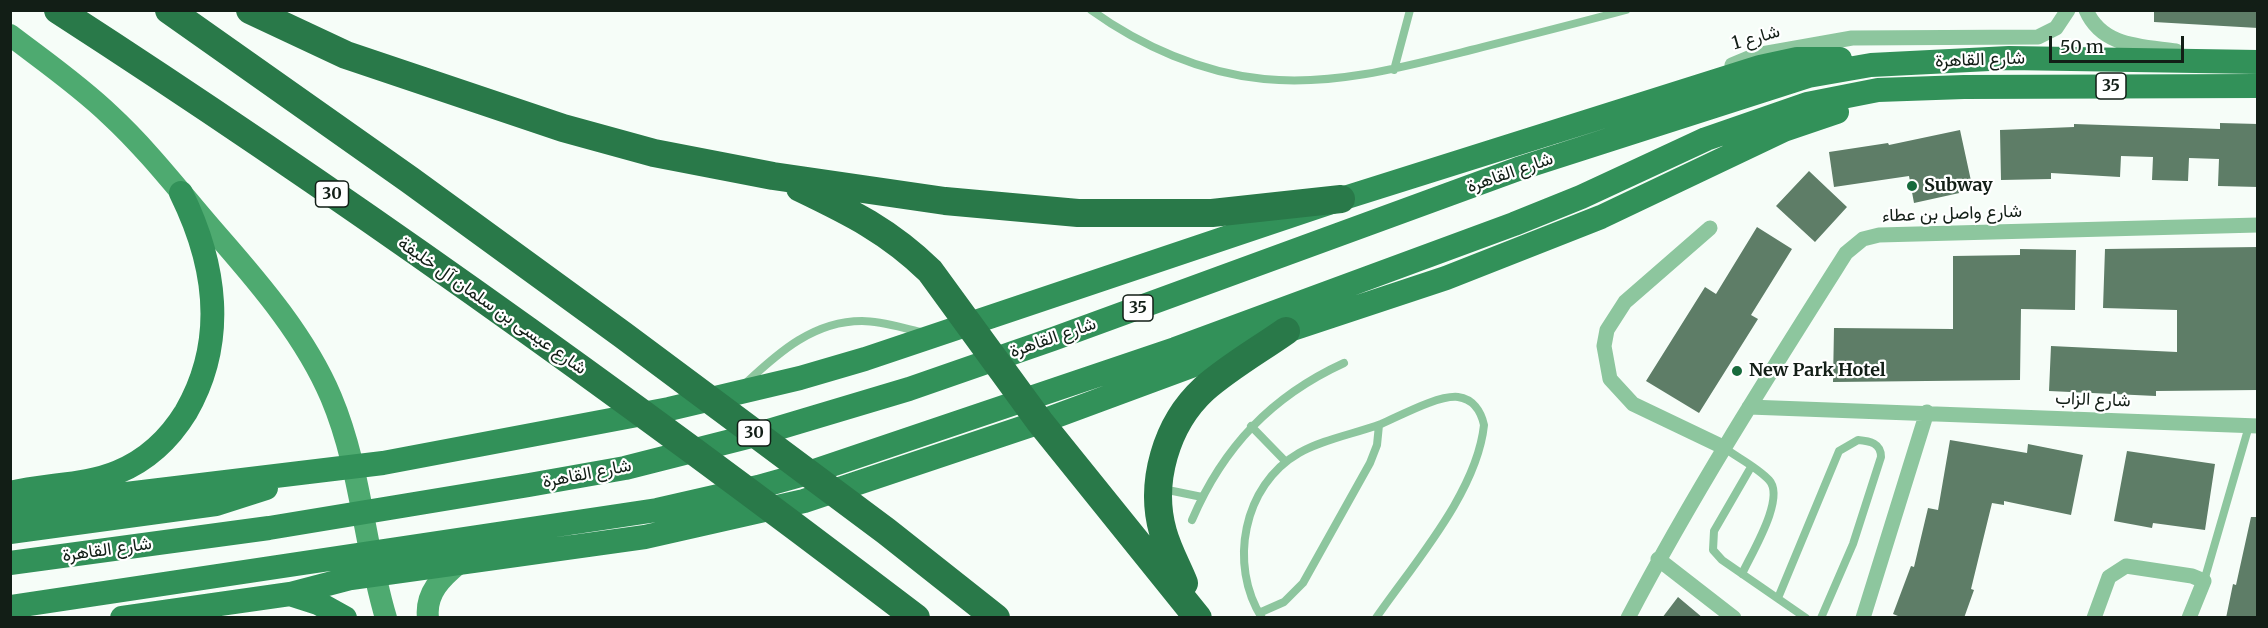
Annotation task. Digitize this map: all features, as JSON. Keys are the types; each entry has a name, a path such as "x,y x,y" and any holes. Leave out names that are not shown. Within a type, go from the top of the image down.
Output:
{"highway":[{"name":"شارع عيسى بن سلمان آل خليفة","path":"58,10 372,221 586,372 916,618"},
{"name":"30","path":"168,10 410,180 623,335 886,531 996,618"},
{"path":"250,10 346,55 533,118 654,153 773,176 945,201 1078,213 1212,213 1341,199"},
{"path":"773,176 866,220 889,234 930,271 1033,412 1199,618"},
{"path":"1199,618 1163,531 1158,488 1167,446 1188,407 1219,377 1286,331"}],"main road":[{"path":"10,35 109,113 147,152 261,287 310,358 330,395 356,474 386,618"},
{"name":"شارع القاهرة","path":"10,563 269,528 529,485 626,468 755,435 830,414 1053,339 1541,162 1776,84 1871,65 2009,58 2258,62"},
{"path":"10,508 286,477 356,474 669,409 821,372 934,335 970,328 1341,199 1701,85 1797,59 1834,59 1871,65"},
{"name":"شارع القاهرة","path":"10,607 657,510 758,488 1186,345 1545,212 1706,138 1772,114 1878,90 1964,87 2258,86"},
{"name":"شارع القاهرة","path":"122,618 290,594 351,578 374,569 459,563 645,537 725,521 882,477 1033,412 1446,278 1601,217 1748,146 1802,123 1858,106 1964,87"},
{"path":"10,493 104,477 119,472 160,445 189,406 208,362 214,315 205,254 181,194"},
{"path":"10,532 216,504 252,494 286,477"},
{"path":"428,618 428,607 434,590 459,563"},
{"path":"290,594 318,603 345,618"}],"street":[{"name":"شارع 1","path":"1701,85 1742,61 1813,43 1881,37 2038,37 2056,28 2068,10"},
{"path":"2086,10 2094,26 2113,40 2185,53 2216,62"},
{"name":"شارع واصل بن عطاء","path":"1628,618 1658,560 1724,447 1846,253 1863,239 1879,235 2258,225"},
{"path":"1710,228 1625,302 1607,330 1604,346 1605,363 1610,379 1633,404 1724,447"},
{"name":"شارع الزاب","path":"1749,407 2253,426"},
{"path":"1863,618 1927,412"},
{"path":"1658,560 1734,618"},
{"path":"2094,618 2109,577 2126,566 2192,576 2204,581 2189,618"}],"lane":[{"path":"1091,10 1121,31 1154,47 1225,72 1263,79 1311,80 1394,69 1626,10"},
{"path":"1394,69 1410,10"},
{"path":"735,393 792,343 835,325 863,321 934,335"},
{"path":"1192,520 1202,497 1224,459 1251,426 1294,389 1344,363"},
{"path":"1376,618 1454,504 1475,458 1484,424 1476,406 1459,397 1449,397 1379,425 1311,447 1286,462 1264,487 1250,517 1246,533 1244,566 1250,590 1261,615 1284,602 1303,583 1370,463 1377,445 1379,425"},
{"path":"1251,426 1286,462"},
{"path":"2204,581 2253,426"},
{"path":"1778,598 1839,452 1858,440 1873,442 1880,448 1881,458 1853,544 1821,618"},
{"path":"1724,447 1769,480 1775,499 1742,574"},
{"path":"1751,467 1712,537 1717,555 1806,618"},
{"path":"1158,488 1202,497"}],"building":[{"path":"2154,10 2258,10 2258,28 2154,22"},
{"path":"2220,123 2258,124 2258,187 2218,186 2219,159 2189,158 2188,181 2152,180 2153,157 2121,156 2120,177 2051,173 2051,179 2001,180 2000,130 2074,127 2074,124 2220,129"},
{"path":"1960,130 1973,190 1914,203 1909,176 1834,187 1829,152 1888,143 1889,145"},
{"path":"1809,171 1847,207 1815,242 1776,206"},
{"path":"1757,227 1792,249 1751,315 1758,319 1699,413 1646,381 1705,287 1716,294"},
{"path":"2258,247 2258,390 2156,391 2156,396 2049,391 2051,346 2177,352 2177,310 2103,308 2105,249"},
{"path":"2020,249 2076,250 2075,310 2021,309 2020,380 1833,382 1834,328 1953,329 1953,256 2020,255"},
{"path":"1950,440 2027,453 2028,444 2083,455 2071,515 2004,501 2004,505 1992,503 1971,589 1974,590 1964,618 1903,618 1893,614 1911,566 1914,567 1928,508 1938,510"},
{"path":"2127,451 2215,464 2205,530 2153,523 2152,528 2114,521"},
{"path":"2251,517 2258,517 2258,618 2226,618 2233,584 2236,585"},
{"path":"1678,597 1703,618 1662,618"}],"place":[{"name":"Subway","path":"1912,186"},
{"name":"New Park Hotel","path":"1737,371"}]}
